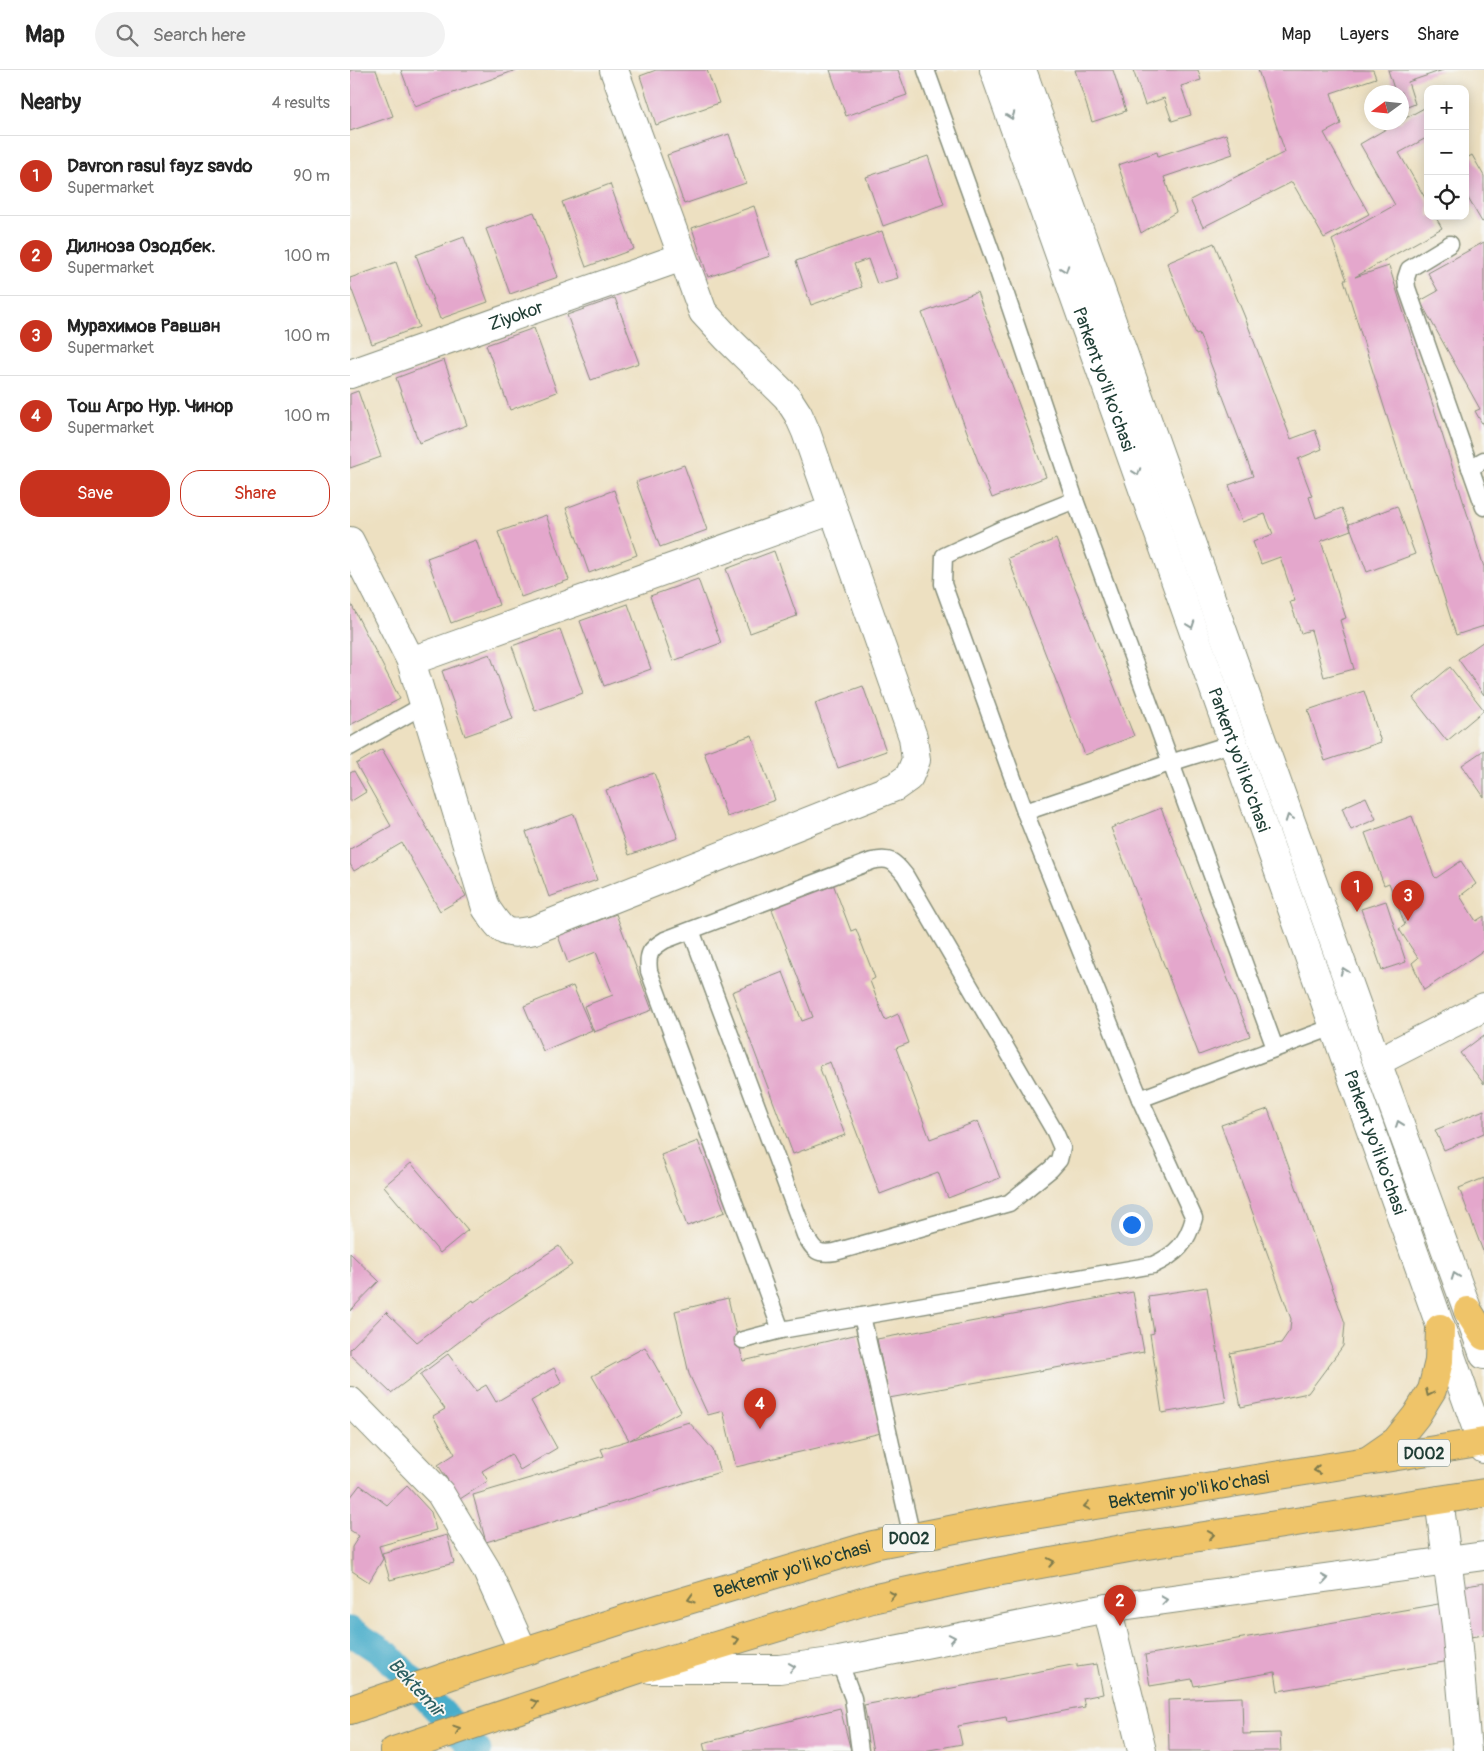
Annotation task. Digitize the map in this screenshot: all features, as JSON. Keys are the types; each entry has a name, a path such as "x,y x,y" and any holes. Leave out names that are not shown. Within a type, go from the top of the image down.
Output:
{"highway":[{"path":"1468,1311 1484,1336"},
{"path":"1365,1463 1396,1441 1416,1416 1432,1390 1439,1361 1440,1328"},
{"name":"Bektemir yo'li ko'chasi","path":"350,1710 523,1651 873,1545 1030,1515 1483,1445"},
{"path":"394,1751 639,1669 872,1599 977,1576 1134,1547 1484,1492"}],"street":[{"path":"350,541 411,661 486,908 499,928 515,933 534,930 894,787 909,777 916,760 913,737 798,414 787,397 727,338 704,312 614,70"},
{"name":"Parkent yo'li ko'chasi","path":"994,70 1483,1445"},
{"name":"Parkent yo'li ko'chasi","path":"1022,70 1376,1062 1484,1355"},
{"name":"Ziyokor","path":"350,374 682,257"},
{"path":"411,661 833,510"},
{"path":"1376,1062 1484,1006"},
{"path":"350,1401 440,1493 486,1569 523,1651"},
{"path":"1439,1500 1456,1626 1466,1751"},
{"path":"639,1669 779,1668 839,1660 1108,1608 1484,1556"},
{"path":"1108,1608 1142,1751"}],"lane":[{"path":"926,70 996,264 1075,500 1275,1048"},
{"path":"1450,244 1410,269 1406,278 1408,288 1477,464 1484,507"},
{"path":"743,1340 781,1330 1154,1265 1167,1258 1181,1246 1189,1234 1194,1218 1140,1099 1026,812 943,584 944,556 1000,530 1075,500"},
{"path":"350,747 424,705"},
{"path":"1026,812 1233,743"},
{"path":"691,930 805,1235 813,1249 823,1254 835,1252 1009,1203 1051,1169 1059,1160 1062,1148 1055,1132 905,875 896,863 884,858 872,861 691,930 665,940 653,948 648,959 649,971 781,1330"},
{"path":"1140,1099 1333,1027"},
{"path":"862,1316 912,1537"},
{"path":"839,1660 853,1698 860,1751"}],"building":[{"path":"350,70 376,70 393,116 350,131"},
{"path":"401,70 516,70 415,107"},
{"path":"656,70 707,70 719,103 656,125 640,76"},
{"path":"830,70 898,70 907,95 846,116"},
{"path":"1075,70 1113,70 1126,111 1092,122"},
{"path":"1133,70 1198,70 1201,80 1181,86 1191,115 1172,121 1164,98 1145,105"},
{"path":"1258,70 1373,70 1376,78 1331,93 1341,124 1324,133 1369,214 1324,238 1292,182 1203,227 1190,200 1285,152"},
{"path":"1388,70 1443,70 1408,82 1409,85 1393,85"},
{"path":"1409,85 1415,104 1409,106"},
{"path":"1424,108 1424,139 1399,153 1424,196 1424,220 1437,220 1442,228 1355,277 1389,266 1484,567 1484,626 1456,635 1344,280 1347,280 1332,240 1395,205 1360,144 1384,130 1409,130 1409,116"},
{"path":"729,134 746,183 684,204 667,155"},
{"path":"1226,134 1233,154 1164,177 1176,212 1141,233 1118,165 1157,152 1158,156"},
{"path":"1472,155 1484,176 1484,221 1482,222 1469,200 1469,157"},
{"path":"928,156 944,204 883,226 866,177"},
{"path":"610,184 634,249 586,267 562,202"},
{"path":"754,206 770,256 708,277 692,228"},
{"path":"534,212 558,277 510,294 486,229"},
{"path":"882,231 898,278 877,284 868,259 854,264 862,287 811,305 796,261"},
{"path":"464,237 488,302 440,319 416,255"},
{"path":"1484,242 1484,427 1475,411 1480,409 1420,301 1438,291 1428,273"},
{"path":"1214,243 1244,315 1291,439 1315,430 1322,449 1298,459 1312,496 1309,497 1316,518 1342,508 1351,530 1321,541 1346,618 1340,620 1354,669 1324,677 1311,630 1301,633 1290,602 1295,601 1280,557 1261,564 1253,542 1273,534 1265,514 1242,522 1229,485 1253,476 1199,333 1196,334 1167,263"},
{"path":"396,262 419,327 372,344 350,285 350,278"},
{"path":"977,292 1046,477 992,498 922,313"},
{"path":"615,298 639,363 591,380 567,315"},
{"path":"534,328 557,392 510,410 486,345"},
{"path":"444,360 467,425 419,443 396,378"},
{"path":"358,391 381,457 350,468 350,394"},
{"path":"684,465 707,530 660,547 636,482"},
{"path":"614,490 637,555 589,573 566,508"},
{"path":"1397,506 1415,554 1367,572 1349,524"},
{"path":"546,515 569,580 521,597 498,532"},
{"path":"1056,539 1134,736 1085,755 1008,558"},
{"path":"476,540 499,605 451,623 427,558"},
{"path":"774,551 797,616 750,633 726,569"},
{"path":"698,579 721,643 673,661 650,596"},
{"path":"350,602 400,699 350,725"},
{"path":"628,604 651,669 604,686 580,621"},
{"path":"560,629 583,693 535,711 512,646"},
{"path":"1484,641 1484,695 1458,659"},
{"path":"490,654 513,719 465,736 442,671"},
{"path":"1450,667 1484,710 1447,741 1413,698"},
{"path":"863,686 886,751 838,768 815,703"},
{"path":"1364,691 1381,742 1325,761 1308,710"},
{"path":"752,735 775,800 727,817 704,752"},
{"path":"382,749 466,896 440,911 402,843 354,871 350,864 350,849 391,826 356,764"},
{"path":"1484,750 1484,797 1462,765"},
{"path":"354,771 366,792 350,802 350,773"},
{"path":"654,773 678,838 629,855 606,790"},
{"path":"1366,797 1376,819 1351,830 1342,808"},
{"path":"1161,808 1250,1036 1199,1055 1111,828"},
{"path":"574,814 597,880 549,897 526,832"},
{"path":"1412,816 1434,876 1436,878 1461,861 1476,884 1460,896 1476,921 1484,916 1484,950 1424,990 1412,963 1418,958 1399,929 1405,925 1389,883 1384,885 1365,833"},
{"path":"832,881 851,931 856,929 875,978 870,981 885,1020 898,1014 909,1043 896,1048 930,1139 978,1121 1000,1178 948,1198 938,1172 880,1194 830,1062 819,1066 845,1135 793,1154 732,992 783,972 802,1021 813,1017 770,904"},
{"path":"1386,901 1406,962 1382,970 1361,909"},
{"path":"616,914 652,1010 594,1032 584,1006 613,995 596,952 568,963 558,936"},
{"path":"573,986 592,1030 543,1051 524,1006"},
{"path":"1484,1035 1484,1084 1460,1053"},
{"path":"1268,1109 1345,1323 1343,1346 1308,1393 1241,1407 1230,1353 1281,1343 1290,1330 1291,1319 1221,1125"},
{"path":"1484,1110 1484,1133 1444,1150 1435,1130"},
{"path":"698,1141 725,1212 687,1226 661,1155"},
{"path":"411,1163 468,1230 440,1253 384,1186"},
{"path":"1484,1178 1484,1254 1459,1188"},
{"path":"559,1246 572,1265 488,1320 391,1393 350,1354 350,1349 386,1312 417,1342 473,1300 474,1302"},
{"path":"350,1253 379,1281 350,1311"},
{"path":"1207,1287 1226,1402 1162,1413 1150,1334 1154,1333 1148,1296"},
{"path":"1133,1292 1144,1352 889,1398 877,1339"},
{"path":"728,1298 743,1361 858,1334 881,1433 736,1467 723,1411 708,1415 689,1374 675,1311"},
{"path":"645,1347 681,1411 630,1440 689,1422 713,1450 720,1472 486,1542 473,1495 604,1456 601,1449 629,1440 592,1376"},
{"path":"448,1354 476,1391 486,1385 496,1402 554,1368 562,1383 531,1401 557,1448 520,1470 511,1454 482,1471 488,1481 460,1499 438,1465 455,1454 433,1416 445,1409 420,1375"},
{"path":"360,1485 387,1505 407,1486 431,1512 436,1530 379,1546 383,1559 369,1582 352,1571 352,1547 359,1536 350,1530 350,1498"},
{"path":"447,1535 454,1563 390,1580 382,1553"},
{"path":"1484,1583 1484,1635 1470,1637 1461,1587"},
{"path":"1444,1603 1455,1660 1278,1691 1275,1672 1194,1686 1192,1679 1150,1686 1145,1655"},
{"path":"1077,1664 1077,1667 1097,1664 1103,1694 1083,1698 1085,1707 1007,1722 1006,1717 958,1726 962,1744 924,1751 873,1751 864,1705"},
{"path":"1242,1697 1243,1734 1280,1733 1281,1751 1169,1751 1168,1700"},
{"path":"840,1708 851,1751 705,1751 703,1743"}],"waterway":[{"name":"Bektemir","path":"350,1631 387,1655 477,1751"}],"place":[{"name":"Davron rasul fayz savdo","path":"1357,912"},
{"name":"Мурахимов Равшан","path":"1408,921"},
{"name":"Тош Агро Нур. Чинор","path":"760,1429"},
{"name":"Дилноза Озодбек.","path":"1120,1626"}]}
